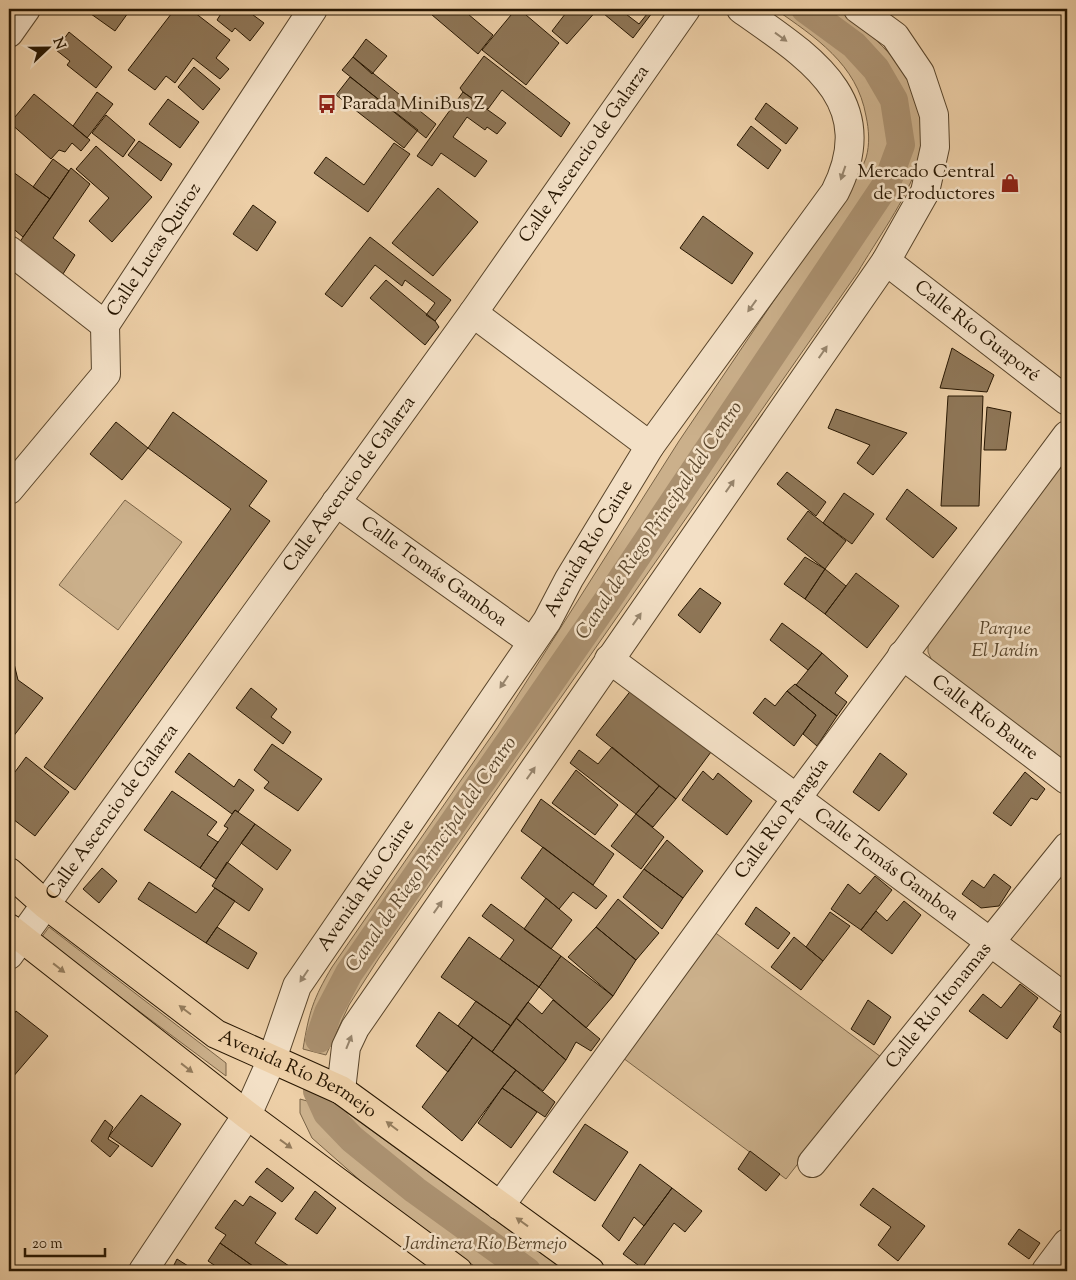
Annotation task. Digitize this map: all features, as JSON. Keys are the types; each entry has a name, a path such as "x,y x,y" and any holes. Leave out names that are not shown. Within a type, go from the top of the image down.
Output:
{"main road":[{"name":"Avenida Río Bermejo","path":"9,872 45,904 216,1034 341,1090 590,1271"},
{"path":"13,940 458,1271"}],"street":[{"path":"9,33 26,9"},
{"name":"Calle Lucas Quiroz","path":"9,490 106,374 105,325 313,9"},
{"name":"Calle Ascencio de Galarza","path":"13,940 45,904 336,502 473,312 686,9"},
{"name":"Avenida Río Caine","path":"143,1271 247,1115 272,1059 297,986 548,621 569,579 650,446 835,192 844,173 849,149 848,124 835,89 823,72 799,50 741,9"},
{"path":"341,1090 346,1047 355,1028 886,260 925,192 935,147 934,115 920,73 895,36 858,9"},
{"path":"9,250 105,325"},
{"name":"Calle Río Guaporé","path":"886,260 1067,401"},
{"path":"473,312 650,446"},
{"name":"Calle Río Paragúa","path":"500,1206 796,799 1067,435"},
{"name":"Calle Tomás Gamboa","path":"336,502 532,642"},
{"name":"Calle Río Baure","path":"902,655 1067,780"},
{"name":"Calle Tomás Gamboa","path":"609,659 1067,999"},
{"name":"Calle Río Itonamas","path":"812,1163 1067,847"},
{"path":"1046,1271 1067,1243"}],"green space":[{"path":"816,8 832,9 840,12 882,46 906,75 914,91 922,125 917,165 907,191 858,272 379,958 349,1005 326,1055 303,1049 307,1025 313,1006 320,988 332,967 497,728 679,441 852,185 863,165 868,148 868,126 861,98 854,81 844,67 819,41 775,9"},
{"name":"Parque El Jardín","path":"1067,449 1067,767 934,665 928,652 928,639"},
{"path":"125,500 182,542 118,630 59,585"},
{"path":"49,927 226,1063 226,1076 41,938"},
{"path":"713,931 881,1057 786,1179 623,1058"},
{"name":"Jardinera Río Bermejo","path":"300,1099 346,1112 565,1271 481,1271 371,1190 312,1138 300,1113"}],"building":[{"path":"84,9 123,9 128,13 115,31"},
{"path":"175,9 190,9 230,40 216,58 229,69 220,79 193,58 175,83 166,76 155,90 128,70"},
{"path":"224,9 245,9 264,23 250,41 235,28 232,32 217,20"},
{"path":"425,9 462,9 493,35 478,54"},
{"path":"516,9 519,9 559,43 526,85 482,50"},
{"path":"569,9 598,9 567,44 552,31"},
{"path":"598,9 624,9 622,11 639,24 651,9 655,9 633,38"},
{"path":"69,32 112,67 96,88 67,65 70,61 56,50"},
{"path":"366,39 387,56 372,74 353,57"},
{"path":"484,56 570,123 561,137 502,90 488,109 463,92 460,88"},
{"path":"353,57 436,124 426,138 342,70"},
{"path":"194,67 220,89 203,110 178,87"},
{"path":"350,77 418,130 404,148 336,95"},
{"path":"97,92 113,104 87,138 73,126"},
{"path":"463,92 506,123 497,134 487,127 485,130 467,117 453,137 487,161 475,177 441,153 432,166 417,156"},
{"path":"34,94 90,140 81,151 72,143 65,152 59,150 51,159 10,123"},
{"path":"168,99 199,122 180,148 149,124"},
{"path":"766,103 798,128 786,144 755,119"},
{"path":"106,115 135,140 123,157 92,133"},
{"path":"751,126 781,150 768,169 737,145"},
{"path":"139,141 172,164 161,181 128,155"},
{"path":"394,143 410,154 368,212 314,173 326,157 364,185"},
{"path":"96,146 152,197 112,242 89,221 109,198 76,169"},
{"path":"53,159 69,171 50,199 33,187"},
{"path":"71,168 90,184 53,238 75,255 63,274 19,243"},
{"path":"9,169 50,199 23,237 9,225"},
{"path":"438,188 478,222 433,276 392,243"},
{"path":"253,205 276,222 257,251 233,234"},
{"path":"703,216 753,253 732,284 680,248"},
{"path":"370,237 451,300 435,321 426,315 435,303 405,280 402,286 375,265 342,307 325,294"},
{"path":"386,280 435,321 439,327 425,345 370,298"},
{"path":"952,348 994,375 987,392 940,388"},
{"path":"948,396 983,396 979,506 941,506"},
{"path":"987,407 1011,412 1006,450 984,450"},
{"path":"836,409 907,433 873,475 857,463 870,445 828,428"},
{"path":"173,412 267,481 249,506 270,521 75,790 44,767 231,509 148,448"},
{"path":"116,422 148,448 122,480 90,454"},
{"path":"787,472 826,502 816,516 777,484"},
{"path":"907,489 957,528 933,558 886,519"},
{"path":"844,493 874,514 852,544 823,523"},
{"path":"808,511 846,541 825,569 787,539"},
{"path":"805,557 825,569 805,599 784,584"},
{"path":"825,569 846,586 825,614 805,599"},
{"path":"856,573 899,606 867,648 825,614"},
{"path":"700,588 721,603 700,633 678,615"},
{"path":"782,623 822,653 808,670 770,640"},
{"path":"9,651 11,651 18,680 43,698 9,742"},
{"path":"822,653 848,676 835,693 847,702 837,716 796,685"},
{"path":"795,684 837,716 817,746 803,734 816,715 787,691"},
{"path":"251,688 277,709 271,717 291,732 283,744 236,708"},
{"path":"632,689 711,752 676,799 596,735"},
{"path":"787,691 816,715 794,746 753,713 765,698 775,706"},
{"path":"272,744 322,779 298,811 264,788 269,782 254,770"},
{"path":"612,747 659,786 636,814 570,763 579,750 598,764"},
{"path":"189,753 234,787 239,779 254,790 238,812 235,810 232,814 175,772"},
{"path":"880,753 907,774 879,811 853,792"},
{"path":"26,757 69,792 35,836 9,816 9,780"},
{"path":"576,770 618,805 595,835 552,803"},
{"path":"703,771 713,780 718,773 752,801 727,835 682,800"},
{"path":"1025,772 1045,789 1037,800 1031,798 1011,826 993,813"},
{"path":"659,786 676,799 653,827 636,814"},
{"path":"172,791 217,822 207,835 218,842 200,868 144,830"},
{"path":"541,799 614,854 593,885 521,831"},
{"path":"235,810 255,824 216,879 200,868 228,828 224,826"},
{"path":"636,814 664,837 641,869 611,846"},
{"path":"255,824 291,850 277,870 241,843"},
{"path":"667,840 703,871 683,898 644,869"},
{"path":"543,847 607,896 596,909 573,892 559,909 521,878"},
{"path":"227,862 263,889 249,911 212,886"},
{"path":"102,868 117,881 99,903 83,889"},
{"path":"644,869 683,898 662,929 623,897"},
{"path":"994,874 1011,887 999,906 981,908 962,894 972,880 984,888"},
{"path":"875,876 892,890 861,930 831,909 848,884 860,894"},
{"path":"149,882 196,913 215,888 235,901 206,943 138,899"},
{"path":"546,898 572,920 551,949 524,929"},
{"path":"618,899 659,933 636,960 596,927"},
{"path":"904,901 921,915 892,954 861,930 876,911 887,921"},
{"path":"491,904 561,956 539,987 500,959 514,940 482,916"},
{"path":"756,907 790,933 778,949 745,924"},
{"path":"830,912 850,926 823,961 806,947"},
{"path":"217,927 257,953 248,969 206,943"},
{"path":"596,927 636,960 613,996 568,957"},
{"path":"469,937 539,987 511,1026 441,977"},
{"path":"794,937 823,961 801,990 771,967"},
{"path":"561,956 613,996 586,1028 539,987"},
{"path":"1020,984 1038,998 1007,1039 969,1011 983,994 1001,1008"},
{"path":"553,1000 600,1039 591,1051 576,1042 566,1060 516,1018 528,1002 542,1014"},
{"path":"868,1000 891,1017 874,1045 851,1029"},
{"path":"476,1001 511,1026 492,1052 458,1026"},
{"path":"16,1011 48,1036 12,1078 9,1075 9,1021"},
{"path":"439,1012 473,1037 448,1072 416,1046"},
{"path":"1061,1014 1067,1018 1067,1037 1053,1027"},
{"path":"516,1018 566,1060 543,1091 492,1052"},
{"path":"473,1037 516,1070 462,1141 422,1107"},
{"path":"516,1070 555,1102 545,1117 502,1088"},
{"path":"502,1088 537,1112 511,1148 478,1123"},
{"path":"141,1095 181,1124 152,1167 109,1136"},
{"path":"105,1120 113,1127 108,1139 119,1146 110,1157 91,1141"},
{"path":"585,1124 628,1152 595,1201 553,1172"},
{"path":"750,1151 780,1174 766,1191 738,1169"},
{"path":"640,1164 672,1188 644,1226 634,1217 619,1241 602,1226"},
{"path":"267,1168 294,1188 282,1202 255,1182"},
{"path":"672,1188 702,1211 685,1232 674,1223 642,1268 623,1254"},
{"path":"873,1188 925,1226 898,1261 878,1245 891,1227 860,1205"},
{"path":"315,1191 336,1208 317,1234 295,1219"},
{"path":"250,1196 276,1213 255,1243 289,1266 285,1271 260,1271 220,1243 226,1235 215,1228 235,1200 243,1206"},
{"path":"1019,1229 1040,1243 1029,1259 1008,1244"},
{"path":"220,1243 260,1271 223,1271 208,1261"},
{"path":"177,1259 196,1271 171,1271"}],"waterway":[{"name":"Canal de Riego Principal del Centro","path":"319,1039 328,1013 349,973 607,601 887,183 901,145 894,100 876,69 854,45 805,9"},
{"name":"Canal de Riego Principal del Centro","path":"317,1091 327,1113 352,1139 415,1190 527,1271"}],"place":[{"name":"Parada MiniBus Z","path":"327,104"},
{"name":"Mercado Central de Productores","path":"1010,183"}]}
